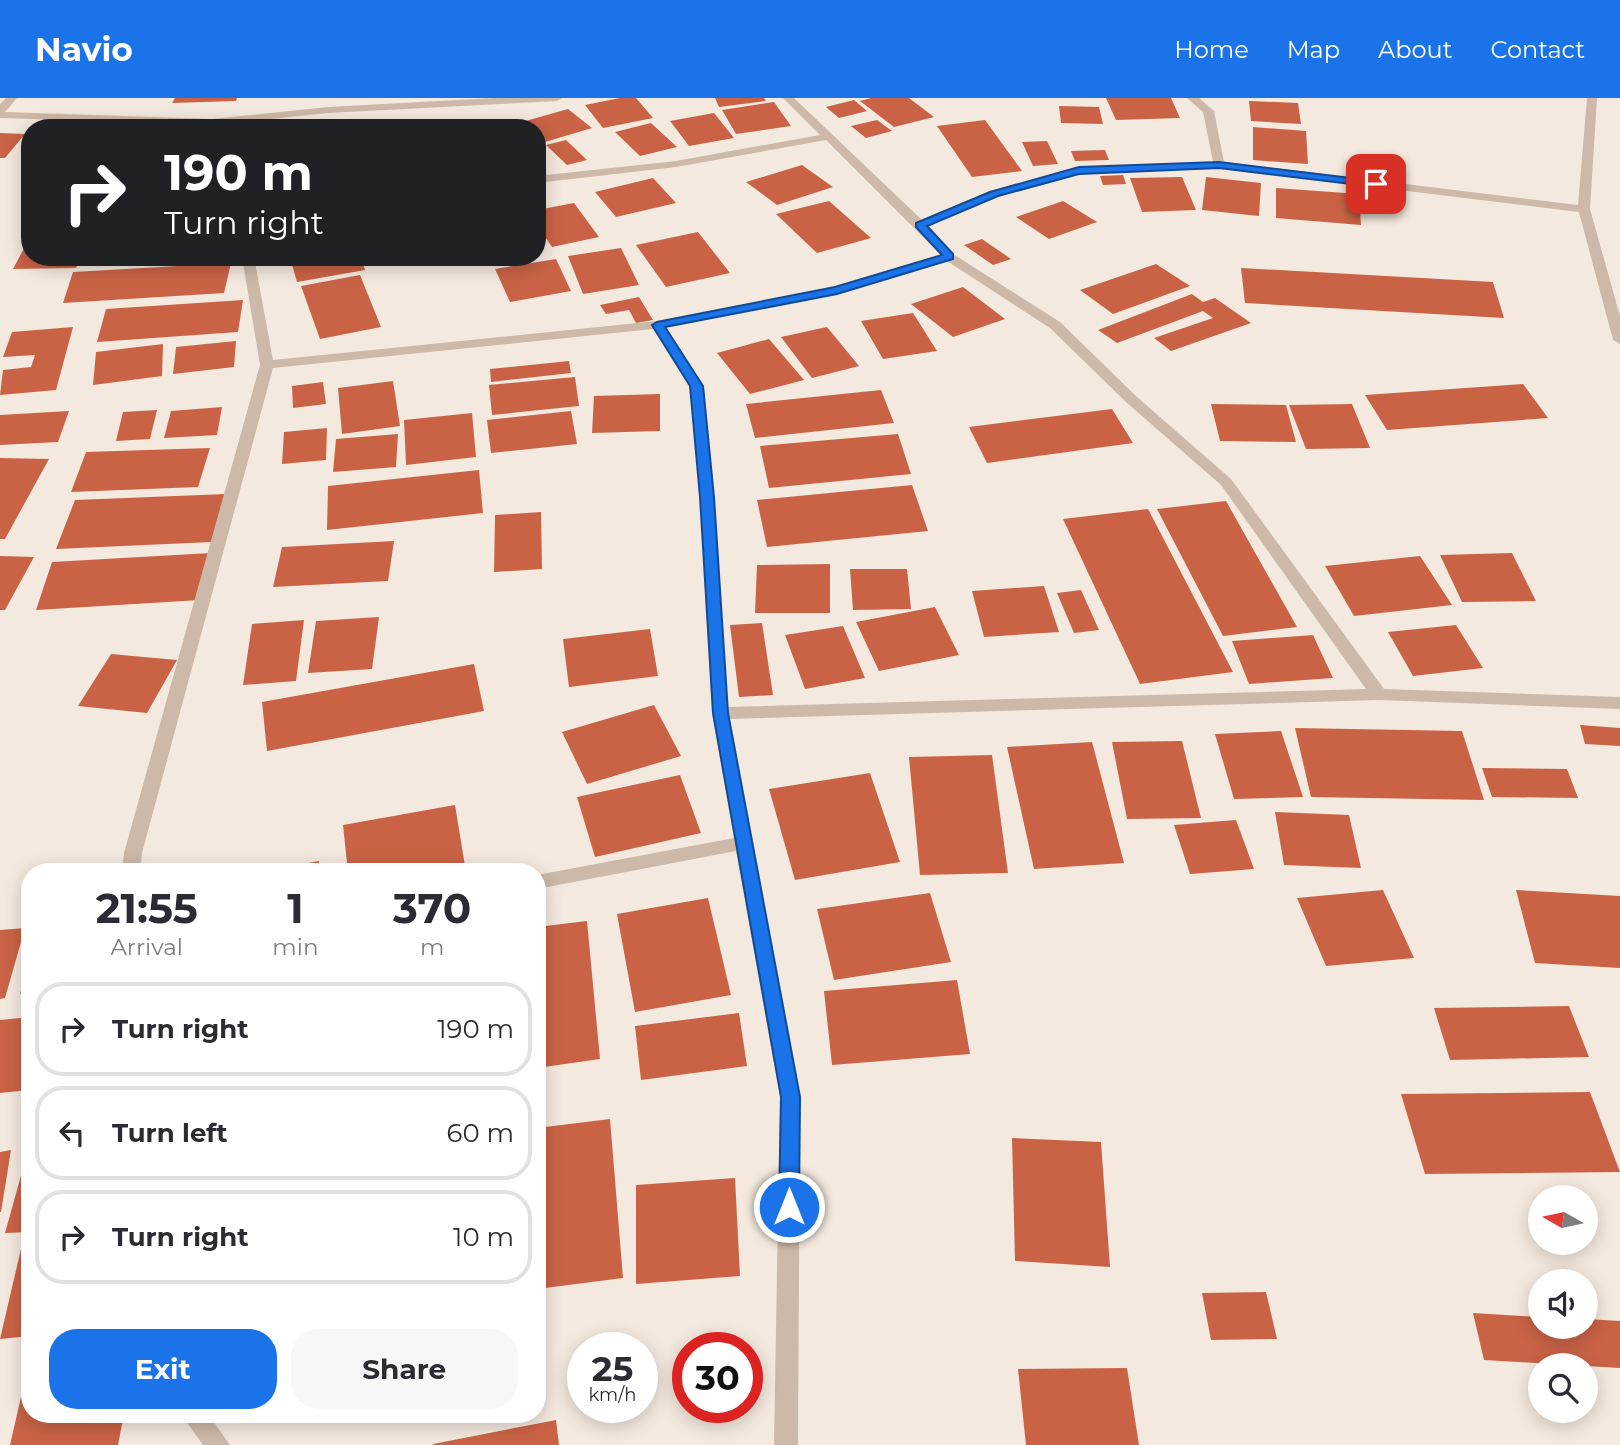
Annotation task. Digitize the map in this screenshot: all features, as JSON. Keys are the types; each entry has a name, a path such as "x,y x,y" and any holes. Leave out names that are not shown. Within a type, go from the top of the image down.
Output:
{"street":[{"path":"0,113 12,98"},
{"path":"261,119 328,110 557,98"},
{"path":"788,98 825,137 920,225 949,257 1055,325 1132,400 1226,482 1378,694"},
{"path":"1192,98 1208,111 1219,165"},
{"path":"1592,98 1584,209 1620,340"},
{"path":"0,113 108,119"},
{"path":"546,179 676,164 825,137"},
{"path":"920,225 994,194 1079,170 1219,165 1584,209"},
{"path":"267,365 657,325 837,290 949,257"},
{"path":"132,863 267,365 250,266"},
{"path":"657,325 697,386 707,497 720,713 790,1097 786,1445"},
{"path":"720,713 1378,694 1620,703"},
{"path":"546,880 744,843"},
{"path":"200,1423 218,1445"}],"building":[{"path":"175,98 237,98 236,101 172,103"},
{"path":"620,98 636,98 653,118 603,128 585,105"},
{"path":"715,98 764,98 766,101 719,107"},
{"path":"871,98 909,98 934,117 894,127 860,101"},
{"path":"1106,98 1171,98 1180,118 1116,120"},
{"path":"854,100 867,111 839,118 826,107"},
{"path":"1249,101 1298,103 1301,124 1251,121"},
{"path":"774,102 791,126 736,134 722,110"},
{"path":"1059,106 1099,107 1103,124 1061,123"},
{"path":"568,109 592,128 546,142 546,119 533,119"},
{"path":"714,113 734,138 689,146 670,121"},
{"path":"877,120 892,131 866,138 851,126"},
{"path":"985,120 1022,171 972,177 937,126"},
{"path":"651,123 677,147 640,156 615,132"},
{"path":"1253,127 1306,131 1308,164 1253,160"},
{"path":"0,133 21,134 21,139 5,158 0,158"},
{"path":"566,140 587,160 567,165 546,145"},
{"path":"1047,141 1058,164 1033,166 1022,142"},
{"path":"1105,150 1109,160 1075,161 1071,151"},
{"path":"802,165 833,187 777,205 746,182"},
{"path":"1123,175 1126,184 1103,185 1100,176"},
{"path":"1182,177 1196,210 1142,212 1130,178"},
{"path":"1206,177 1261,183 1259,216 1202,210"},
{"path":"653,178 676,203 616,217 595,192"},
{"path":"1276,188 1359,194 1361,225 1276,218"},
{"path":"829,201 871,238 817,253 776,214"},
{"path":"1063,201 1097,222 1049,239 1016,217"},
{"path":"574,203 599,237 552,247 546,238 546,208"},
{"path":"698,232 730,273 666,287 636,245"},
{"path":"982,239 1011,259 993,265 964,245"},
{"path":"621,248 639,285 583,294 568,256"},
{"path":"21,254 21,266 77,266 76,268 13,269"},
{"path":"556,259 571,291 510,302 495,269 546,266 546,261"},
{"path":"1156,264 1190,286 1113,314 1080,290"},
{"path":"230,266 224,293 63,303 73,272"},
{"path":"292,266 364,266 365,270 297,282"},
{"path":"1241,268 1493,282 1504,318 1245,303"},
{"path":"360,275 381,327 320,339 301,286"},
{"path":"963,287 1005,319 953,337 911,304"},
{"path":"1192,294 1203,302 1215,298 1251,323 1171,351 1154,338 1213,318 1203,311 1117,343 1098,330"},
{"path":"639,297 653,320 636,323 629,310 606,314 600,305"},
{"path":"243,300 238,332 97,342 106,309"},
{"path":"913,313 937,351 883,359 861,321"},
{"path":"73,327 56,390 0,395 3,370 31,367 35,355 3,357 12,332"},
{"path":"827,327 859,366 812,378 781,337"},
{"path":"769,339 804,380 750,394 717,353"},
{"path":"236,341 234,367 173,374 176,347"},
{"path":"163,344 162,376 93,385 96,352"},
{"path":"569,361 571,373 491,382 490,369"},
{"path":"575,377 579,406 492,415 489,385"},
{"path":"393,381 400,426 342,434 338,388"},
{"path":"323,382 326,404 293,408 292,386"},
{"path":"1523,384 1548,418 1387,430 1365,395"},
{"path":"881,390 894,423 755,438 746,404"},
{"path":"660,394 660,431 592,433 594,396"},
{"path":"1211,404 1286,405 1296,442 1220,441"},
{"path":"1352,404 1370,448 1306,449 1289,405"},
{"path":"222,407 217,435 164,438 171,411"},
{"path":"1112,409 1133,443 987,463 969,427"},
{"path":"157,410 150,439 116,441 123,412"},
{"path":"69,411 58,442 0,445 0,415"},
{"path":"571,411 577,444 491,453 487,420"},
{"path":"472,413 476,457 406,465 404,420"},
{"path":"327,428 326,460 282,464 284,432"},
{"path":"398,434 396,467 333,472 336,439"},
{"path":"898,434 911,474 769,488 760,446"},
{"path":"210,448 198,487 71,492 86,452"},
{"path":"0,458 49,459 5,539 0,539"},
{"path":"479,470 483,513 327,530 328,486"},
{"path":"912,485 928,531 767,547 757,500"},
{"path":"226,494 212,542 56,549 75,500"},
{"path":"1226,501 1297,627 1223,636 1157,509"},
{"path":"1148,509 1233,672 1140,684 1063,519"},
{"path":"541,512 542,569 494,572 495,515"},
{"path":"394,541 388,581 273,587 282,547"},
{"path":"211,553 200,600 36,610 52,562"},
{"path":"1512,553 1536,601 1462,602 1440,555"},
{"path":"0,556 34,557 5,610 0,610"},
{"path":"1420,556 1452,605 1354,616 1325,566"},
{"path":"830,564 830,613 755,613 757,565"},
{"path":"850,569 907,569 911,609 853,610"},
{"path":"1044,586 1059,632 984,637 972,591"},
{"path":"1081,590 1099,630 1074,633 1057,593"},
{"path":"935,607 959,655 879,671 856,622"},
{"path":"379,617 372,669 308,673 316,621"},
{"path":"304,620 296,681 243,685 252,624"},
{"path":"762,623 773,695 739,697 730,625"},
{"path":"1456,625 1483,668 1413,676 1388,632"},
{"path":"843,626 865,678 805,689 785,635"},
{"path":"650,629 658,676 569,687 563,639"},
{"path":"1313,635 1333,678 1249,684 1232,641"},
{"path":"111,654 177,660 147,713 78,706"},
{"path":"474,664 484,711 267,751 262,702"},
{"path":"654,705 681,756 587,784 562,732"},
{"path":"1580,725 1620,728 1620,746 1585,744"},
{"path":"1295,728 1462,731 1484,800 1311,797"},
{"path":"1281,731 1303,797 1234,799 1215,734"},
{"path":"1182,741 1201,818 1127,819 1112,742"},
{"path":"1092,742 1124,863 1034,869 1007,747"},
{"path":"992,755 1008,873 920,875 909,757"},
{"path":"1482,768 1567,769 1578,798 1492,797"},
{"path":"870,773 900,862 795,880 769,789"},
{"path":"680,775 701,833 595,857 577,797"},
{"path":"455,805 465,863 347,863 343,825"},
{"path":"1275,812 1349,815 1361,868 1284,865"},
{"path":"1236,820 1254,869 1190,874 1174,825"},
{"path":"1383,890 1414,958 1326,966 1297,898"},
{"path":"1516,890 1620,896 1620,968 1535,963"},
{"path":"930,893 951,962 834,980 817,909"},
{"path":"708,898 731,995 635,1012 617,914"},
{"path":"587,921 600,1059 546,1067 546,926"},
{"path":"21,928 21,942 5,998 0,999 0,930"},
{"path":"957,980 970,1054 832,1065 824,991"},
{"path":"1569,1006 1589,1057 1450,1060 1434,1008"},
{"path":"739,1013 747,1066 641,1080 635,1026"},
{"path":"21,1018 21,1091 0,1093 0,1020"},
{"path":"1590,1092 1620,1172 1425,1174 1401,1094"},
{"path":"610,1119 623,1278 546,1288 546,1127"},
{"path":"1012,1138 1101,1142 1110,1267 1015,1261"},
{"path":"11,1150 1,1212 0,1212 0,1152"},
{"path":"21,1176 21,1232 5,1233"},
{"path":"735,1178 740,1276 636,1284 636,1185"},
{"path":"21,1249 21,1337 0,1339"},
{"path":"1266,1292 1277,1339 1211,1340 1202,1293"},
{"path":"1473,1313 1528,1316 1528,1339 1598,1339 1598,1320 1620,1321 1620,1368 1598,1367 1598,1353 1528,1353 1528,1363 1484,1360"},
{"path":"1127,1368 1139,1445 1026,1445 1018,1369"},
{"path":"21,1397 21,1423 122,1423 118,1445 10,1445"},
{"path":"556,1420 559,1445 433,1445 546,1423"}],"route":[{"path":"789,1207 790,1097 720,713 707,497 697,386 657,325 837,290 949,257 920,225 994,194 1079,170 1219,165 1376,184"}]}
